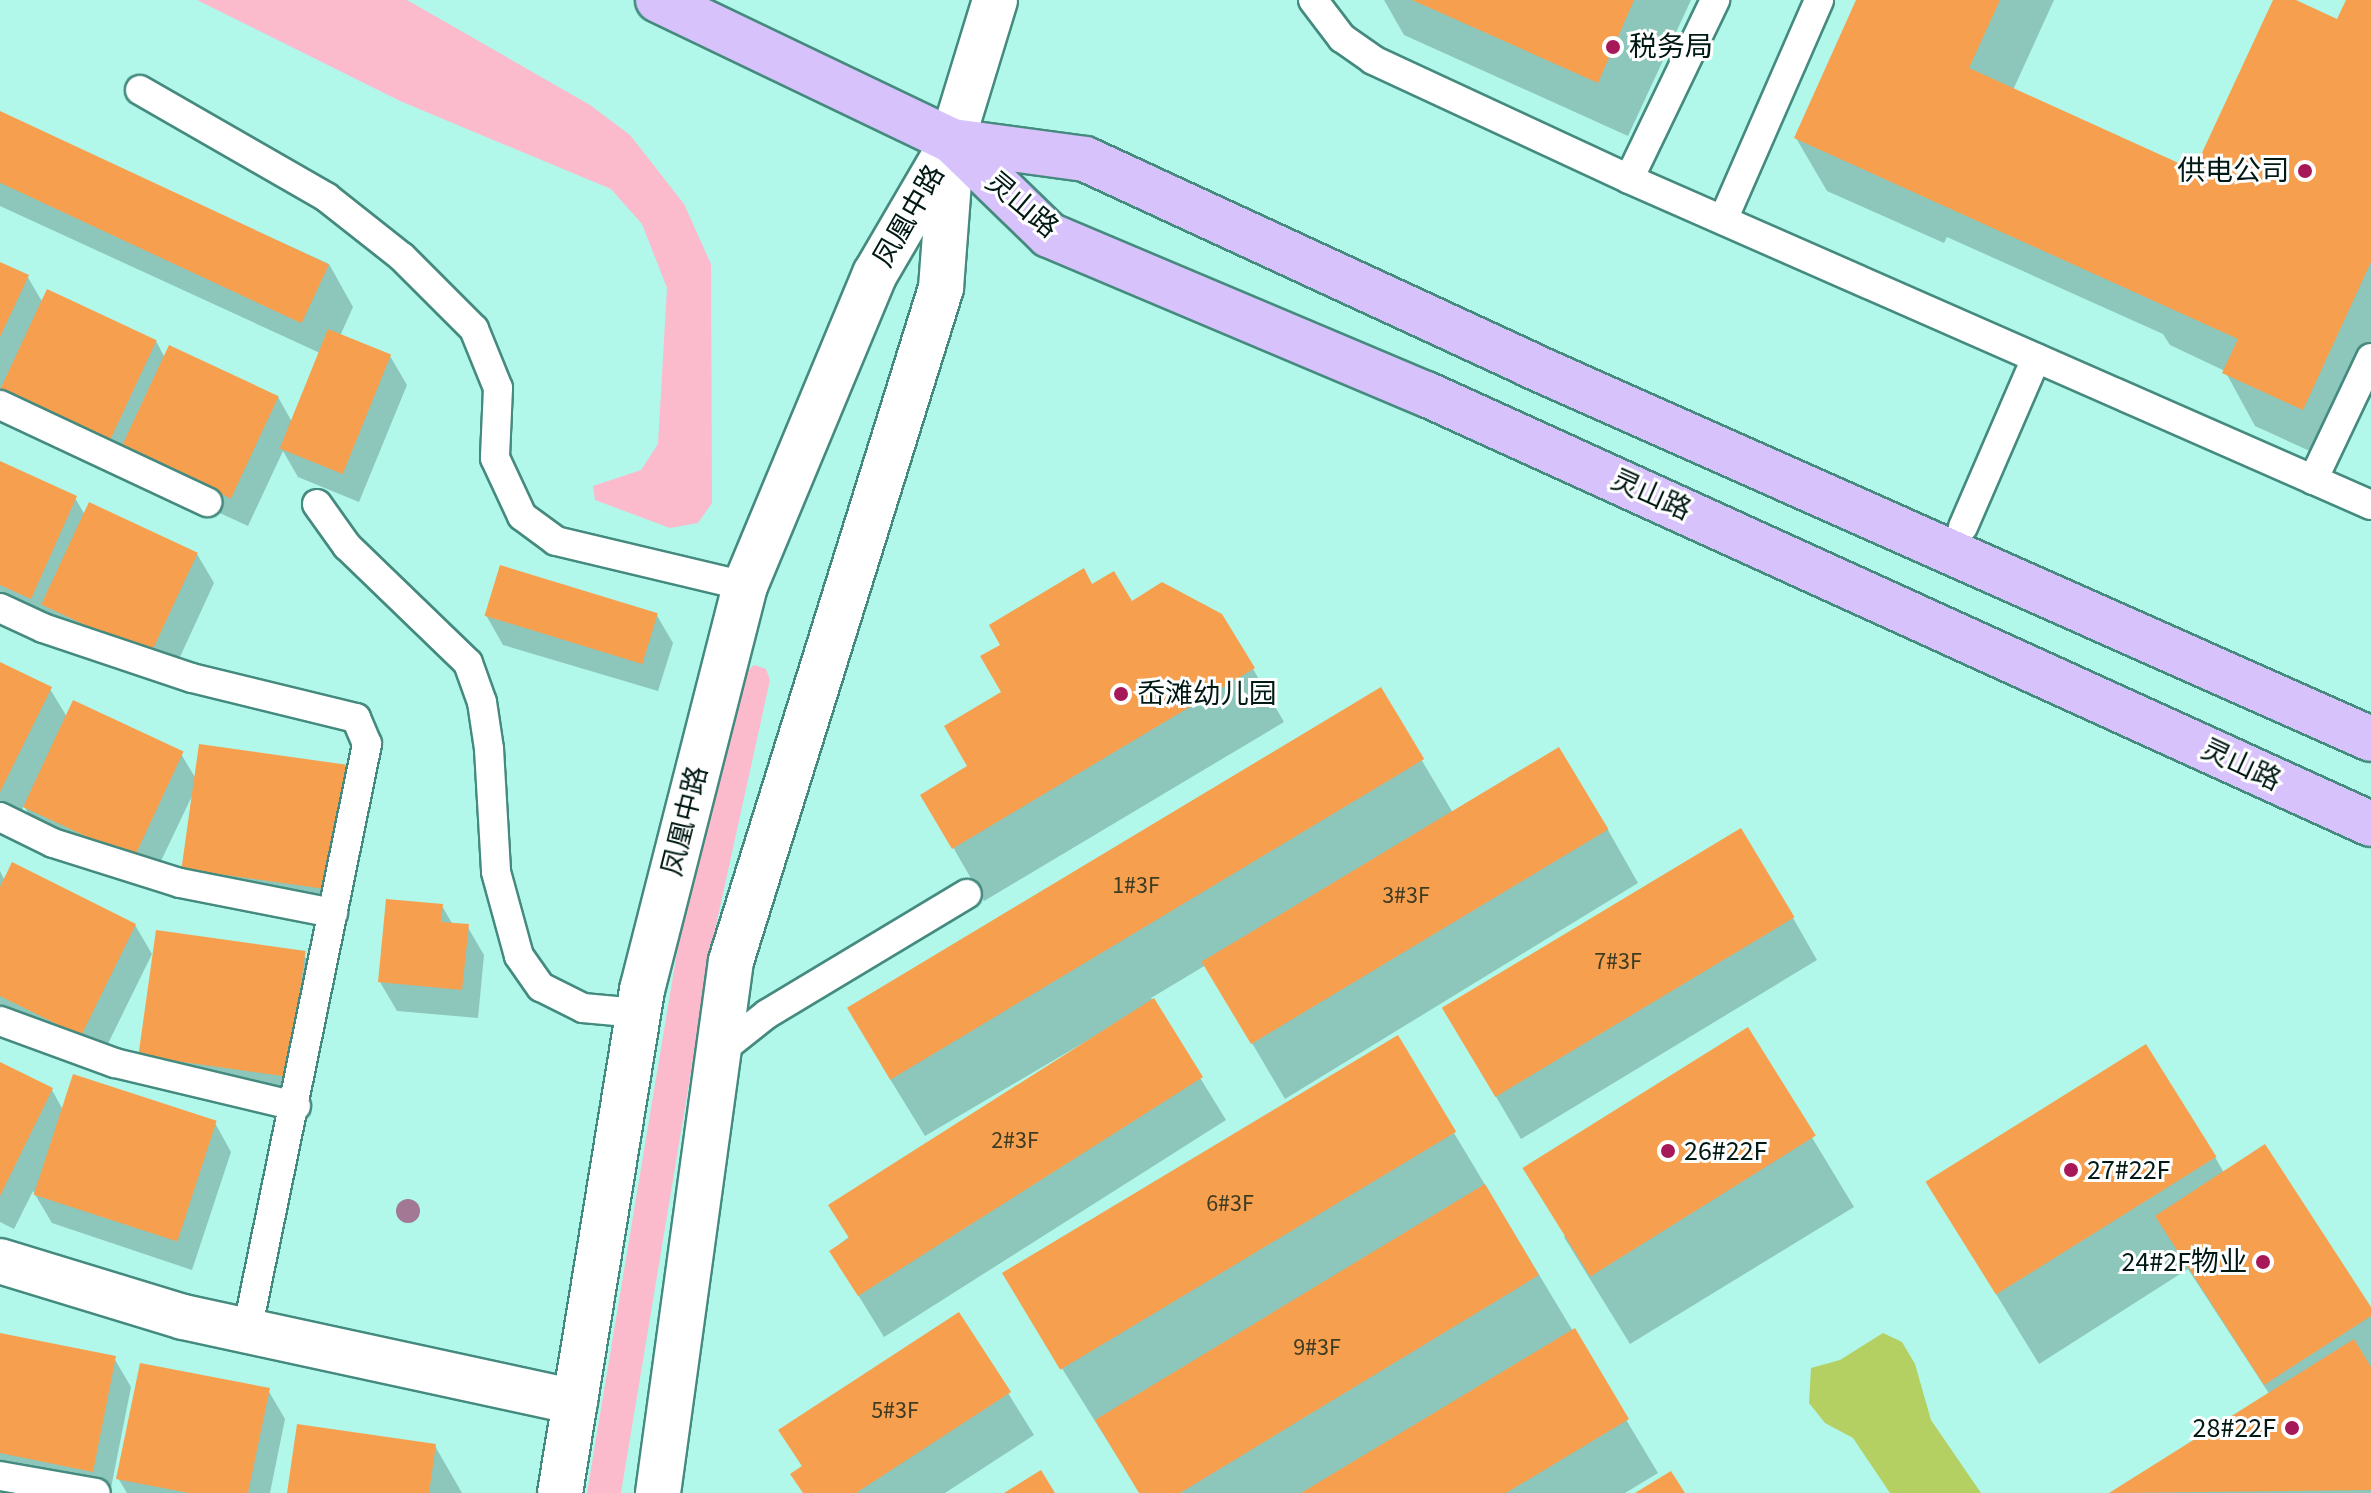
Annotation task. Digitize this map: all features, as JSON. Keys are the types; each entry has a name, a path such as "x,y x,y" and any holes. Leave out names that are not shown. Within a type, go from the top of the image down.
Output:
{"highway":[{"name":"灵山路","path":"658,0 952,141 1085,159 1530,365 2371,739"},
{"name":"灵山路","path":"952,141 1049,235 1426,394 2371,824"}],"main road":[{"path":"952,141 995,0"},
{"name":"凤凰中路","path":"560,1493 638,1013 745,586 875,274 952,141"},
{"name":"凤凰中路","path":"658,1493 731,961 941,288 952,141"},
{"path":"0,1261 183,1317 575,1402"}],"lane":[{"path":"1313,0 1342,38 1373,60 1629,179 2371,505"},
{"path":"1629,179 1715,0"},
{"path":"1723,220 1819,0"},
{"path":"140,90 326,197 402,257 474,329 498,388 495,458 522,516 556,541 745,586"},
{"path":"1963,527 2036,358"},
{"path":"2313,480 2371,358"},
{"path":"0,405 207,502"},
{"path":"317,504 347,546 468,663 482,702 489,749 496,872 519,956 541,987 583,1008 638,1013"},
{"path":"0,608 43,628 192,678 356,718 367,744 296,1106 247,1331"},
{"path":"0,817 53,843 180,883 333,913"},
{"path":"719,1052 767,1014 967,894"},
{"path":"0,1021 115,1063 296,1106"},
{"path":"0,1476 96,1493"}],"shaded area":[{"path":"197,0 407,0 590,105 630,135 684,204 711,264 712,503 698,523 670,528 595,500 593,486 641,470 658,444 667,288 642,224 611,189 400,101"},
{"path":"754,665 766,669 770,680 713,939 621,1493 587,1493 684,910 745,673"},
{"path":"1883,1333 1902,1342 1915,1364 1931,1420 1981,1493 1890,1493 1853,1438 1825,1423 1809,1403 1811,1368 1840,1360"}],"building":[{"path":"1412,0 1634,0 1598,83"},
{"path":"1856,0 2000,0 1969,68 2194,170 2273,0 2296,0 2337,19 2346,0 2371,0 2371,262 2303,410 2222,373 2238,339 1794,138"},
{"path":"0,111 329,264 302,323 0,183"},
{"path":"0,262 29,275 0,337"},
{"path":"47,289 157,340 109,443 0,392"},
{"path":"328,329 391,354 343,474 280,449"},
{"path":"169,345 279,396 231,499 121,447"},
{"path":"0,461 77,496 31,599 0,585"},
{"path":"89,502 198,553 150,655 41,604"},
{"path":"500,565 658,613 642,664 485,616"},
{"path":"1084,568 1092,584 1114,571 1132,601 1162,582 1222,614 1255,668 952,849 920,795 967,766 944,726 1001,692 980,656 1000,645 989,625"},
{"path":"0,662 52,687 0,792"},
{"path":"1381,687 1424,759 890,1080 847,1008"},
{"path":"73,700 184,752 134,859 23,807"},
{"path":"199,744 349,765 331,890 181,869"},
{"path":"1559,747 1608,829 1251,1044 1202,962"},
{"path":"1741,828 1795,917 1495,1097 1442,1008"},
{"path":"12,862 136,924 81,1036 0,996 0,887"},
{"path":"386,899 443,904 441,922 469,924 462,990 378,982"},
{"path":"156,930 306,951 288,1077 138,1056"},
{"path":"1154,998 1203,1077 858,1296 829,1251 849,1238 828,1205"},
{"name":"26#22F","path":"1748,1027 1816,1136 1590,1277 1522,1168"},
{"path":"1398,1035 1456,1132 1060,1370 1002,1273"},
{"name":"27#22F","path":"2146,1044 2216,1157 1996,1295 1926,1182"},
{"path":"0,1062 53,1088 0,1196"},
{"path":"73,1074 217,1121 177,1241 34,1195"},
{"name":"24#2F物业","path":"2265,1144 2371,1307 2371,1316 2264,1385 2155,1216"},
{"path":"1485,1184 1539,1275 1180,1493 1139,1493 1095,1420"},
{"path":"959,1312 1011,1392 856,1493 803,1493 790,1474 802,1466 778,1430"},
{"path":"1575,1328 1629,1419 1506,1493 1301,1493"},
{"path":"0,1333 116,1356 93,1472 0,1453"},
{"name":"28#22F","path":"2354,1339 2371,1367 2371,1490 2109,1493"},
{"path":"140,1363 270,1388 248,1493 189,1493 116,1479"},
{"path":"297,1424 436,1444 429,1493 287,1493"},
{"path":"1041,1470 1055,1493 1004,1493"},
{"path":"1671,1471 1685,1493 1635,1493"}],"place":[{"name":"税务局","path":"1613,47"},
{"name":"供电公司","path":"2305,171"},
{"name":"岙滩幼儿园","path":"1121,694"},
{"name":"26#22F","path":"1668,1151"},
{"name":"27#22F","path":"2071,1170"},
{"name":"24#2F物业","path":"2263,1262"},
{"name":"28#22F","path":"2292,1428"}]}
